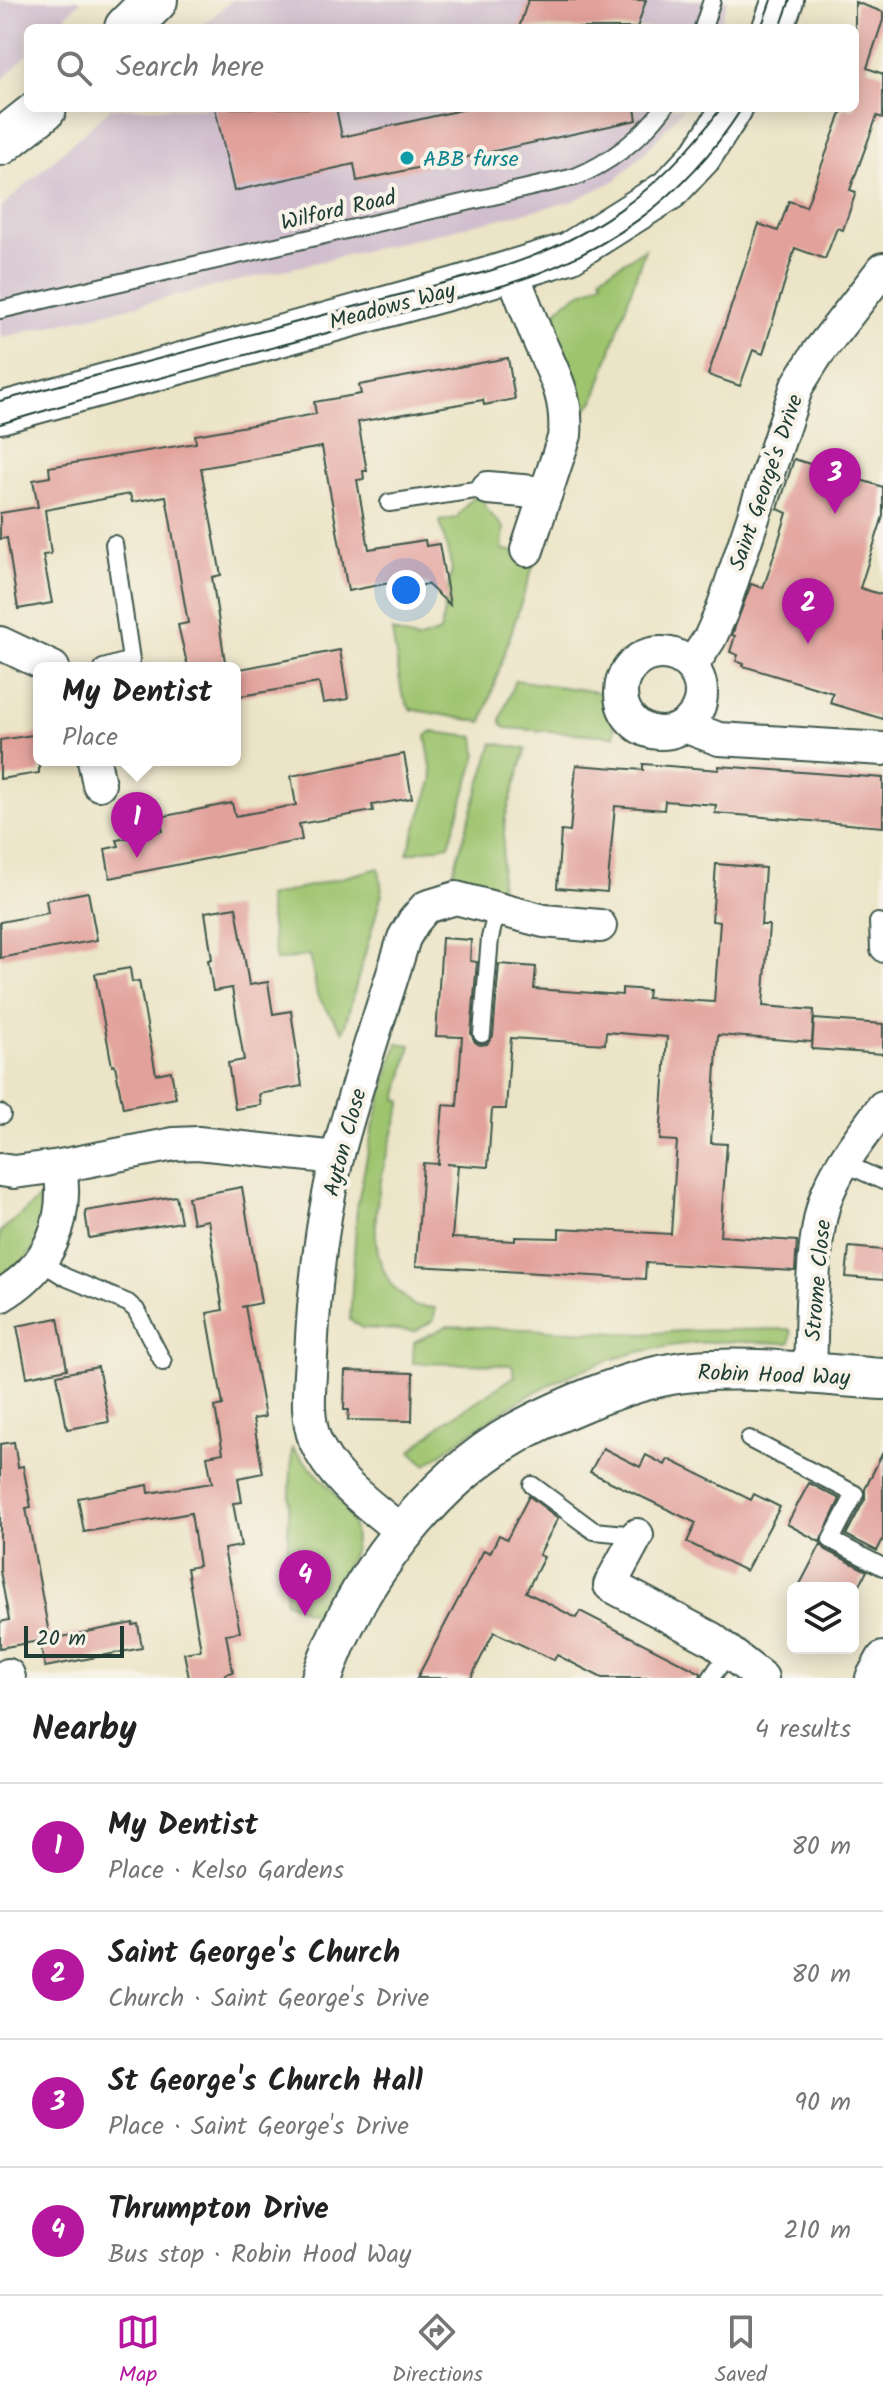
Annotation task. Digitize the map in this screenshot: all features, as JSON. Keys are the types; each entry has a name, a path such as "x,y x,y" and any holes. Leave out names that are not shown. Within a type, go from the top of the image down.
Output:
{"main road":[{"path":"131,24 155,0"},
{"path":"0,143 39,112"}],"street":[{"path":"774,24 783,0"},
{"name":"Meadows Way","path":"0,413 512,272 569,253 669,190 701,156 729,112"},
{"path":"512,272 554,368 566,417 565,435 527,550"},
{"name":"Saint George's Drive","path":"692,665 710,638 722,611 797,386 817,354 879,279"},
{"path":"488,488 546,493"},
{"path":"0,643 40,662"},
{"path":"657,652 668,652 692,665 701,687 700,702 695,716 684,726 668,733 653,733 637,727 625,713 619,695 623,675 636,660 657,652"},
{"path":"684,726 719,739 883,749"},
{"name":"Ayton Close","path":"402,1532 353,1491 327,1464 311,1427 309,1409 317,1268 337,1158 404,938 426,907 456,898 544,921 600,926"},
{"name":"Strome Close","path":"810,1374 818,1225 828,1192 883,1107"},
{"path":"0,1170 14,1172 60,1166 174,1144 198,1143 337,1158"},
{"path":"0,1296 14,1288 41,1262 59,1219 60,1166"},
{"name":"Robin Hood Way","path":"322,1678 349,1614 402,1532 457,1476 516,1433 568,1407 629,1384 693,1371 737,1370 883,1379"},
{"path":"637,1535 610,1585 712,1639 720,1665 762,1678"},
{"path":"872,1678 883,1658"}],"lane":[{"path":"704,24 712,0"},
{"name":"Wilford Road","path":"0,310 575,177 600,167 622,152 661,112"},
{"path":"389,503 488,488"},
{"path":"114,544 131,660 124,662"},
{"path":"482,1034 490,938 497,909"},
{"path":"883,923 878,922 879,950 883,954"},
{"path":"844,1163 883,1181"},
{"path":"41,1262 65,1277 128,1303 136,1310 163,1362"},
{"path":"749,1439 855,1494 831,1540 883,1567"},
{"path":"532,1485 594,1531 637,1535"}],"shaded area":[{"path":"0,0 81,0 58,24 24,24 24,58 0,82"},
{"path":"232,0 728,0 720,24 205,24"},
{"name":"ABB furse","path":"107,112 680,112 616,180 573,201 0,338 0,208"}],"green space":[{"path":"645,249 594,401 579,418 576,392 555,337 555,316 564,304 603,281 601,276"},
{"path":"481,497 487,510 504,528 502,549 536,557 482,722 410,709 402,694 392,631 417,640 440,632 452,569 440,521 456,518 472,498"},
{"path":"515,680 604,693 614,736 506,728 501,718"},
{"path":"431,732 475,737 477,755 449,845 407,854 433,779 426,736"},
{"path":"493,743 526,749 505,818 500,891 457,881 452,875"},
{"path":"379,868 382,893 343,1032 317,995 310,955 276,961 267,897"},
{"path":"397,1043 411,1045 397,1099 402,1101 378,1194 376,1242 381,1264 393,1287 414,1306 435,1308 434,1320 416,1331 362,1328 350,1320 357,1207 372,1131"},
{"path":"41,1197 44,1223 41,1235 29,1255 0,1281 0,1232"},
{"path":"447,1326 644,1334 789,1329 791,1332 790,1343 720,1341 668,1346 593,1366 525,1398 426,1465 411,1451 443,1423 515,1376 512,1365 413,1363 414,1342"},
{"path":"292,1448 336,1495 352,1522 355,1536 350,1558 316,1616 285,1601"}],"building":[{"path":"528,0 646,0 638,24 520,24"},
{"path":"855,2 883,12 867,68 883,74 883,118 877,116 850,190 856,192 843,230 837,228 825,259 795,248 763,354 753,350 740,386 708,375 759,224 778,231 789,201 806,207 842,112 859,112 859,24 855,24"},
{"path":"216,112 337,112 342,137 452,112 636,112 637,120 357,181 354,164 234,191"},
{"path":"508,358 515,399 484,405 483,400 358,422 367,471 363,471 364,479 357,480 369,549 425,540 426,546 439,544 450,605 427,584 411,588 410,582 384,584 348,591 322,447 201,468 221,575 212,577 225,662 187,662 178,625 188,623 166,496 132,502 130,494 45,510 51,554 43,555 52,603 18,609 7,538 0,539 0,513 38,507 33,480 50,477 49,467 196,443 195,435 316,414 314,402 361,394 359,385"},
{"path":"794,459 883,487 883,516 860,588 883,595 883,719 830,703 833,693 743,666 736,661 738,655 730,652 735,636 732,635 751,584 763,588 768,574 787,513 778,509"},
{"path":"340,650 348,699 323,703 319,683 241,696 241,669"},
{"path":"33,735 33,766 39,766 39,773 0,779 0,740"},
{"path":"404,754 412,798 372,805 373,811 299,824 302,840 110,878 105,849 119,846 117,840 163,831 160,817 232,803 235,816 296,805 291,776"},
{"path":"643,764 719,770 719,766 883,778 883,827 715,813 716,805 665,801 664,810 615,806 607,892 557,888 561,831 570,832 576,765 643,770"},
{"path":"716,864 765,868 761,925 769,925 763,1006 814,1010 812,1042 718,1035 711,1143 727,1144 720,1236 797,1241 795,1271 646,1263 645,1279 416,1266 423,1163 438,1164 443,1105 457,1106 462,1037 436,1036 442,938 471,940 470,961 477,962 471,1034 480,1045 487,1044 493,1036 499,964 536,967 534,989 622,995 622,988 648,990 647,998 714,1002 720,922 712,921","holes":["606,1032 667,1037 660,1140 677,1141 671,1234 559,1228 559,1238 515,1237 515,1241 452,1238 458,1165 446,1164 488,1167 492,1109 506,1109 511,1038 605,1044"]},
{"path":"88,892 97,940 0,958 0,922 48,913 46,900"},
{"path":"236,907 249,985 268,982 273,1014 291,1011 302,1086 259,1094 261,1105 235,1109 228,1063 244,1060 232,988 213,991 205,912"},
{"path":"130,968 132,982 139,981 156,1074 171,1071 176,1098 123,1108 95,974"},
{"path":"814,1019 883,1024 883,1054 812,1049"},
{"path":"242,1187 261,1303 245,1306 265,1417 253,1419 263,1473 238,1478 242,1502 233,1503 241,1546 224,1549 240,1632 226,1634 233,1672 225,1674 225,1678 189,1678 184,1653 201,1650 187,1568 199,1566 191,1513 84,1532 78,1498 148,1485 149,1493 212,1483 207,1456 223,1453 215,1407 223,1405 207,1313 223,1310 208,1220 193,1223 188,1197"},
{"path":"176,1196 181,1222 89,1238 85,1211"},
{"path":"849,1247 883,1250 883,1280 846,1277"},
{"path":"58,1318 67,1369 27,1377 17,1326"},
{"path":"98,1367 109,1422 67,1429 57,1375"},
{"path":"345,1371 413,1373 412,1421 348,1420 349,1410 344,1410"},
{"path":"14,1442 18,1467 23,1466 31,1507 26,1508 50,1639 0,1648 0,1622 9,1620 0,1571 0,1444"},
{"path":"603,1448 640,1467 646,1455 665,1465 668,1459 751,1500 754,1494 780,1507 746,1571 687,1542 696,1523 590,1472"},
{"path":"883,1452 883,1539 877,1551 846,1535 865,1499 865,1489"},
{"path":"809,1483 840,1499 820,1542 787,1524"},
{"path":"529,1496 558,1518 539,1555 544,1557 526,1592 576,1618 580,1611 701,1673 700,1678 602,1678 557,1655 554,1660 494,1632 471,1678 417,1678 484,1550 490,1553 499,1535 507,1539"},
{"path":"821,1544 826,1550 867,1571 859,1586 859,1582 801,1582"},
{"path":"138,1624 142,1648 45,1667 40,1643 46,1640"}],"tram line":[{"path":"762,24 771,0"},
{"path":"781,24 790,0"},
{"path":"0,401 525,259 590,229 647,189 698,138 718,112"},
{"path":"0,424 505,285 542,272 577,257 640,219 695,170 739,112"}],"place":[{"name":"ABB furse","path":"407,158"},
{"name":"St George's Church Hall","path":"835,514"},
{"name":"Saint George's Church","path":"808,644"},
{"name":"My Dentist","path":"137,858"},
{"name":"Thrumpton Drive","path":"305,1616"}]}
